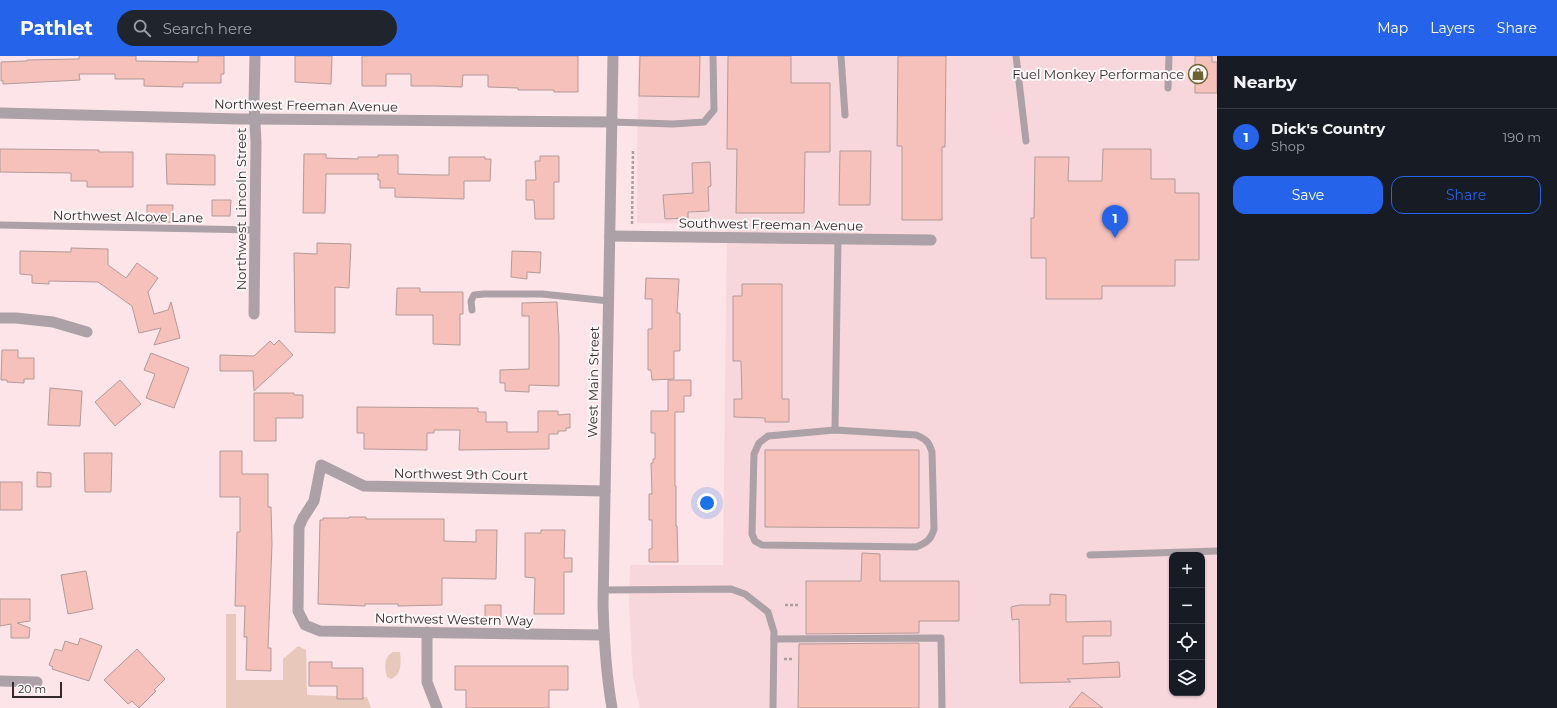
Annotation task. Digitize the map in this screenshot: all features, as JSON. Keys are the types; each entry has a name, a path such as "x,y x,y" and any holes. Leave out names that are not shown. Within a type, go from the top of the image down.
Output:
{"street":[{"name":"Northwest Lincoln Street","path":"254,314 256,230 255,56"},
{"name":"West Main Street","path":"612,708 608,684 604,635 604,590 613,56"},
{"name":"Northwest Freeman Avenue","path":"0,113 255,119 612,122"},
{"name":"Southwest Freeman Avenue","path":"610,236 931,240"},
{"path":"0,318 16,318 53,322 87,332"},
{"name":"Northwest 9th Court","path":"304,625 298,611 299,527 314,501 320,465 364,486 605,491"},
{"name":"Northwest Western Way","path":"304,625 320,630 604,635"},
{"path":"427,632 427,682 437,708"},
{"path":"0,681 37,682"}],"lane":[{"path":"612,122 673,124 704,122 714,110 713,56"},
{"path":"841,56 845,115"},
{"path":"1016,56 1026,141"},
{"path":"1168,56 1168,88"},
{"name":"Northwest Alcove Lane","path":"0,225 256,230"},
{"path":"835,430 838,239"},
{"path":"472,310 471,301 474,295 484,294 542,294 609,301"},
{"path":"835,430 916,435 925,438 932,452 934,529 931,537 925,544 916,547 762,545 756,541 752,534 754,454 758,443 768,436 835,430"},
{"path":"1090,555 1217,551"},
{"path":"604,590 730,589 745,594 768,612 774,632 773,708"},
{"path":"774,639 941,638 942,708"}],"path":[{"path":"632,226 633,150"},
{"path":"785,604 799,604"}],"shaded area":[{"path":"638,56 1217,56 1217,708 640,708 633,677 629,605 630,565 723,565 727,224 637,223"},
{"path":"226,614 236,614 236,680 283,680 283,659 298,646 306,650 307,695 367,697 371,708 226,708"},
{"path":"393,652 400,652 400,668 395,677 391,679 387,677 385,666 386,659"}],"building":[{"path":"79,56 136,56 136,61 198,62 198,56 224,56 224,74 221,74 221,83 183,83 183,87 144,86 144,79 115,79 115,74 79,74 80,80 3,84 3,80 1,81 1,62 79,59"},
{"path":"295,56 332,56 331,84 295,82"},
{"path":"362,56 578,56 578,92 518,90 518,88 488,87 488,75 463,75 462,87 411,86 411,74 386,74 386,86 362,86"},
{"path":"640,56 700,56 699,97 639,96"},
{"path":"728,56 791,56 791,83 830,83 830,152 805,152 804,213 736,213 737,149 727,149"},
{"path":"898,56 946,56 945,147 942,147 942,220 902,220 902,146 897,146"},
{"name":"Fuel Monkey Performance","path":"1195,56 1212,56 1212,62 1217,62 1217,93 1195,93"},
{"path":"0,149 99,150 99,152 133,152 133,187 87,187 87,181 71,181 71,173 0,172"},
{"path":"1103,149 1151,149 1151,179 1175,179 1175,193 1199,193 1199,260 1175,260 1175,286 1102,286 1102,299 1046,299 1046,258 1031,258 1031,218 1034,218 1035,157 1069,157 1068,181 1102,181"},
{"path":"840,151 871,151 870,205 839,205"},
{"path":"166,154 215,155 215,185 167,184"},
{"path":"304,154 326,154 326,158 358,159 358,157 378,157 378,155 398,155 398,174 435,175 449,175 449,157 485,157 485,159 491,159 490,181 464,181 464,199 395,197 395,188 380,188 378,174 326,174 325,213 303,213"},
{"path":"540,156 559,156 559,182 554,182 554,219 535,219 534,200 526,200 526,180 536,180 535,161 540,161"},
{"path":"710,162 711,186 708,187 709,211 688,212 688,218 665,219 663,195 693,193 692,163"},
{"path":"212,200 231,200 230,216 212,216"},
{"path":"147,205 173,205 172,222 147,223"},
{"path":"317,243 351,244 349,288 335,287 335,333 295,332 294,253 317,254"},
{"path":"71,248 108,249 108,265 126,278 137,263 158,278 148,292 154,314 168,310 171,302 180,338 154,345 161,328 139,333 132,306 98,282 49,281 49,284 32,283 32,275 20,274 20,251 71,252"},
{"path":"512,251 541,252 540,273 527,272 527,279 511,277"},
{"path":"646,278 679,279 677,313 680,313 680,351 674,351 674,379 652,380 651,370 648,370 648,329 652,329 652,299 645,299"},
{"path":"742,284 782,284 782,399 789,399 789,422 765,422 765,418 734,417 734,399 742,399 741,361 733,361 733,296 742,296"},
{"path":"397,288 420,288 420,292 463,292 463,314 460,314 460,345 433,344 433,315 396,315"},
{"path":"557,302 559,386 529,385 529,392 505,391 505,383 500,383 500,370 529,369 529,316 522,316 522,303"},
{"path":"279,340 293,355 254,391 253,371 220,371 220,355 254,356 270,341 274,345"},
{"path":"2,350 18,350 18,358 34,358 34,379 24,379 24,383 7,382 7,380 1,380"},
{"path":"151,353 189,368 174,408 146,398 155,374 144,370"},
{"path":"120,380 141,404 115,426 95,402"},
{"path":"668,380 691,380 691,396 684,396 684,412 675,412 675,486 678,562 649,562 649,549 652,549 652,520 649,520 649,494 652,494 651,463 653,463 653,459 655,459 655,433 651,433 651,411 668,411"},
{"path":"50,388 82,391 80,426 48,425"},
{"path":"254,393 294,393 294,395 303,395 303,418 276,418 276,441 254,441"},
{"path":"357,407 478,408 478,412 486,412 486,422 507,422 507,432 538,432 538,411 558,411 558,415 570,414 570,428 566,428 566,431 558,431 558,434 549,434 549,449 459,450 460,430 434,430 434,433 427,433 427,450 364,449 364,433 357,433"},
{"path":"765,450 919,450 919,528 765,527"},
{"path":"220,451 242,451 242,474 268,474 268,507 271,507 272,544 268,648 271,648 271,671 246,670 247,637 244,637 245,606 235,606 237,532 240,532 240,497 220,497"},
{"path":"84,453 112,453 111,492 85,492"},
{"path":"37,472 51,473 51,487 37,487"},
{"path":"0,482 22,482 22,510 0,510"},
{"path":"366,517 366,519 444,519 444,541 476,542 476,530 497,530 496,579 442,578 442,605 398,606 398,604 365,604 365,606 318,604 320,520 323,520 323,518"},
{"path":"541,530 565,530 564,558 572,558 572,572 564,572 564,614 534,614 535,578 525,577 525,533 541,533"},
{"path":"862,553 880,554 880,581 959,581 959,621 919,621 919,633 806,634 806,581 861,581"},
{"path":"86,571 93,609 68,614 61,575"},
{"path":"1050,594 1066,595 1066,622 1111,621 1111,636 1083,636 1083,664 1119,662 1120,677 1067,679 1071,682 1020,683 1019,619 1012,620 1011,607 1019,605 1050,605"},
{"path":"0,599 30,599 30,621 17,623 30,628 29,638 11,638 11,624 0,626"},
{"path":"485,605 501,605 501,621 485,620"},
{"path":"80,638 102,646 89,681 52,669 53,667 49,665 55,649 62,651 65,641 78,645"},
{"path":"919,643 919,708 798,708 799,644"},
{"path":"137,649 165,679 154,690 156,691 139,708 132,701 128,704 104,680"},
{"path":"309,662 332,662 332,668 363,668 363,699 337,699 337,686 309,686"},
{"path":"455,666 568,666 568,690 549,690 549,708 466,708 466,690 455,690"},
{"path":"1082,692 1103,708 1069,708"}],"place":[{"name":"Fuel Monkey Performance","path":"1198,74"},
{"name":"Dick's Country","path":"1115,238"}]}
